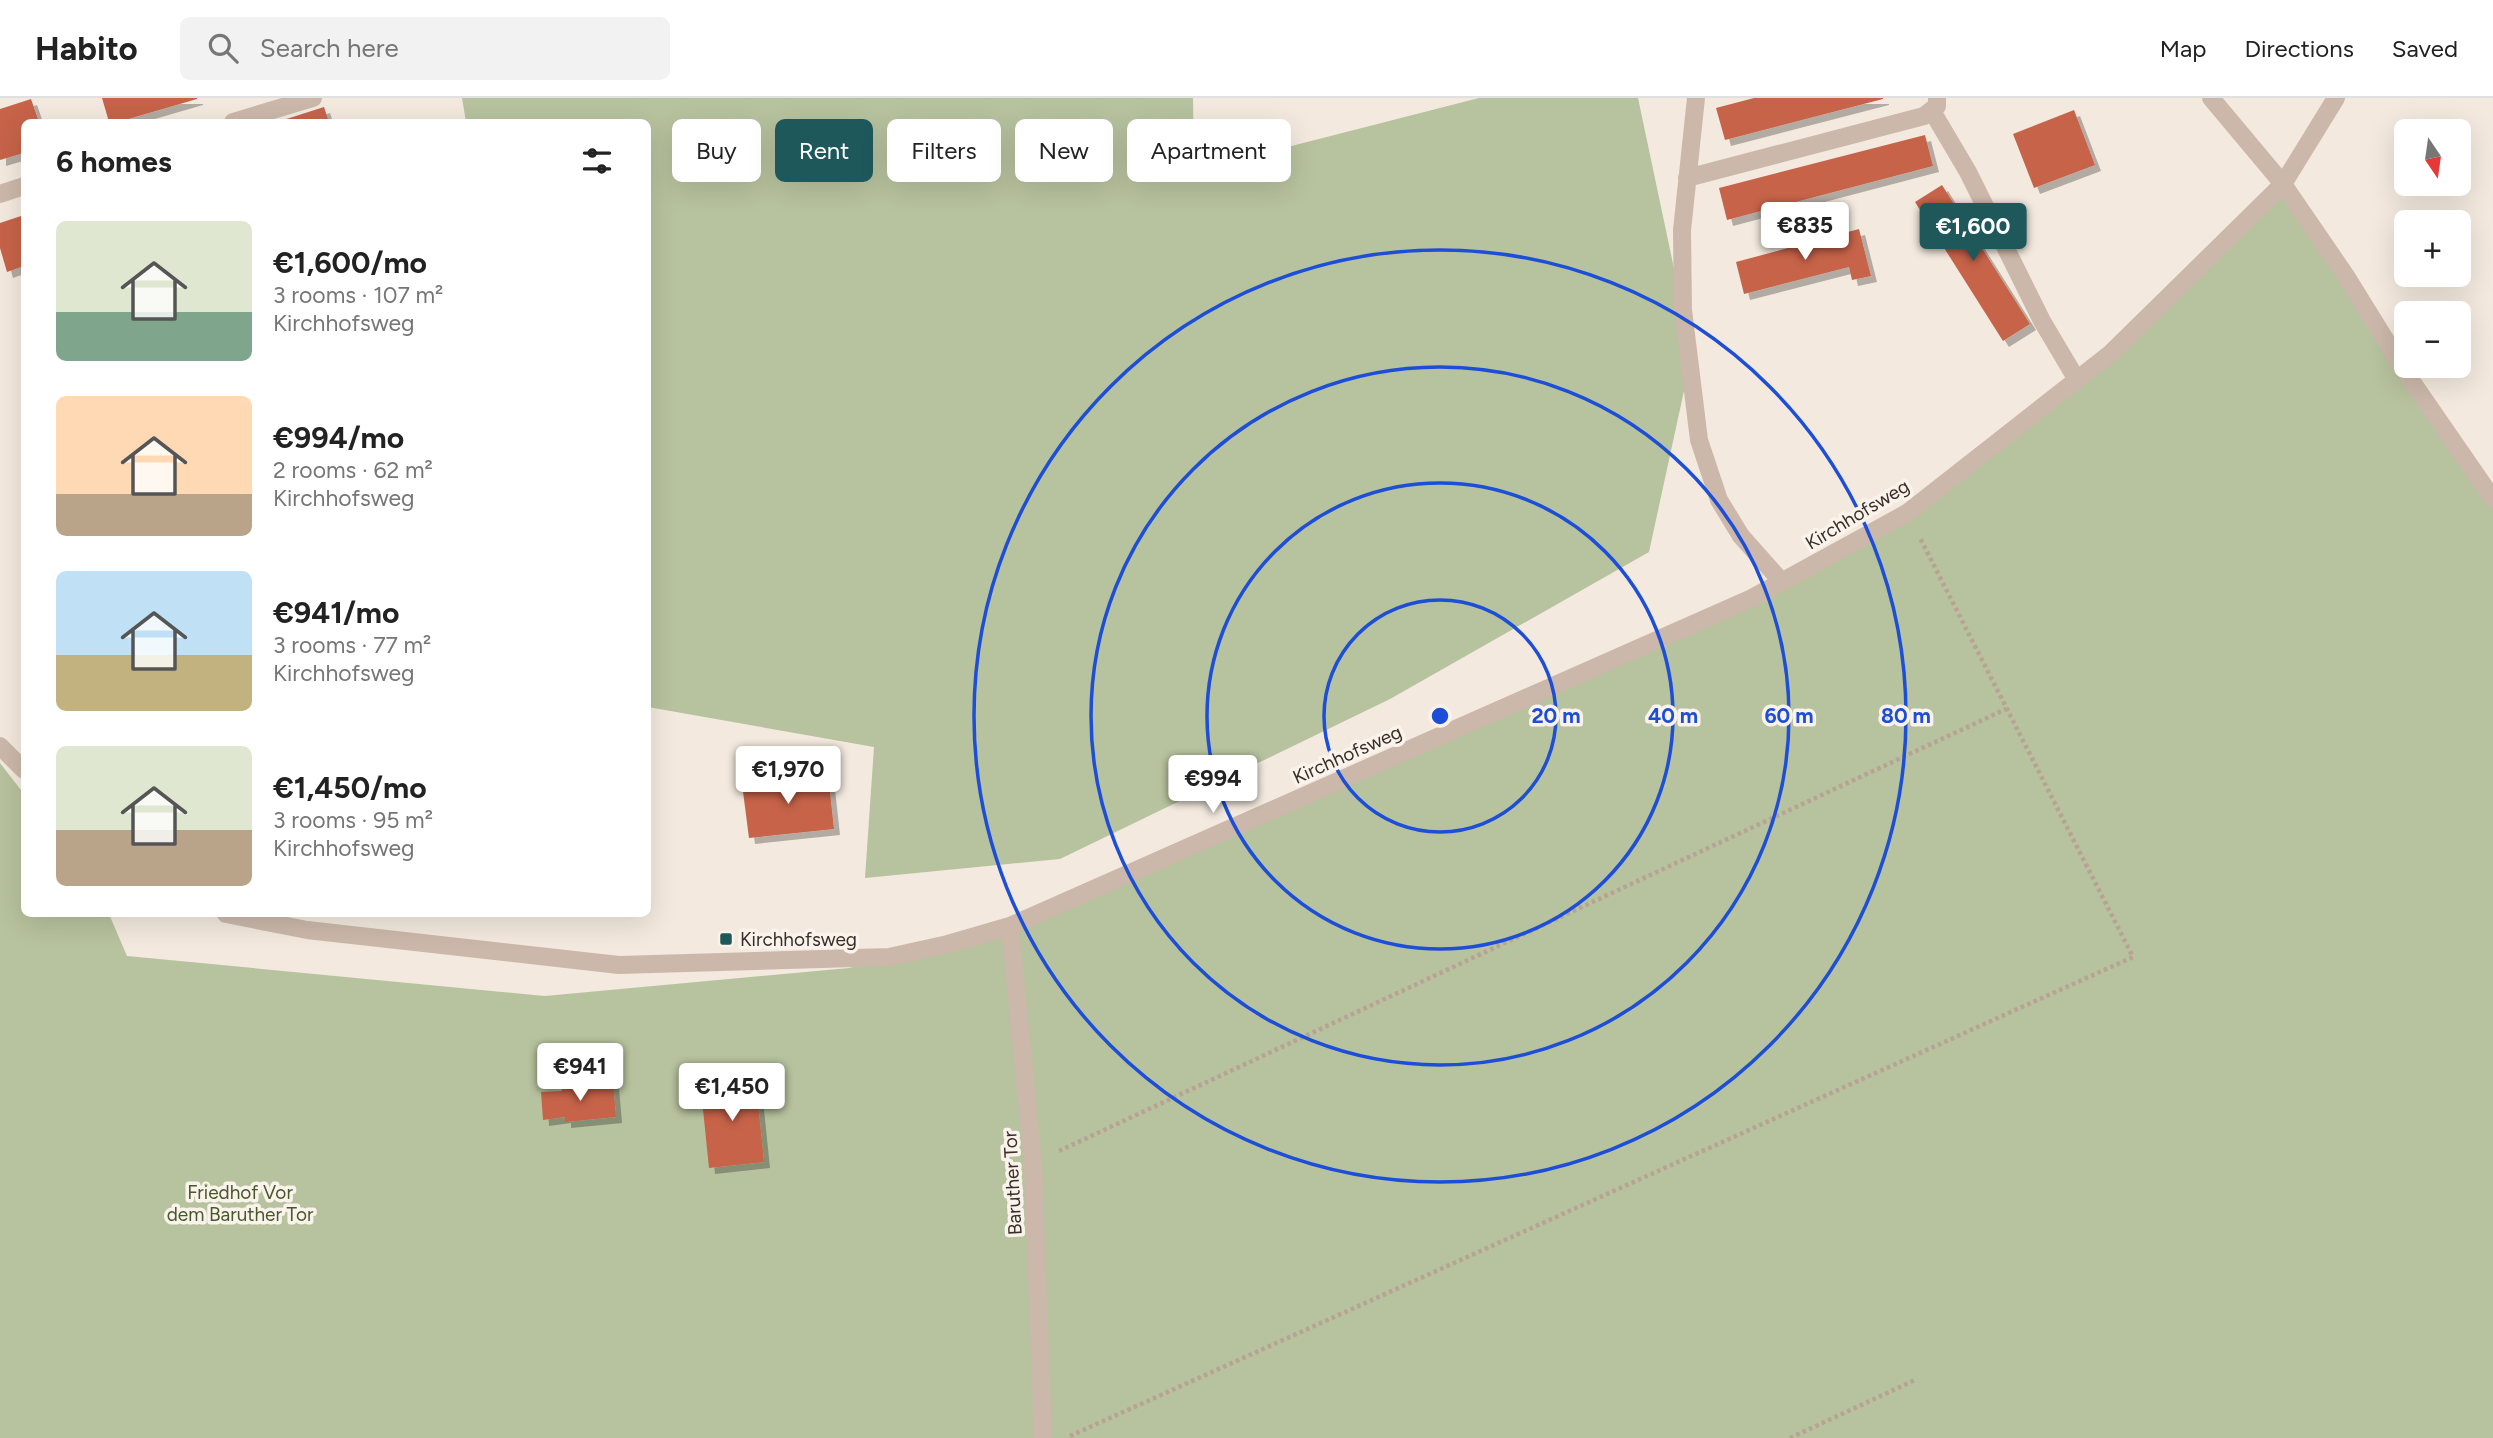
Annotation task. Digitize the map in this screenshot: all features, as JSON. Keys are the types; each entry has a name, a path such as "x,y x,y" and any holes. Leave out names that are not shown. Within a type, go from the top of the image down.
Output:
{"street":[{"path":"243,119 313,98"},
{"path":"1696,98 1682,230 1683,310 1699,440 1718,500 1741,536 1782,582"},
{"path":"2211,98 2283,184 2346,276 2406,373 2493,499"},
{"name":"Kirchhofsweg","path":"241,917 307,930 619,965 889,957 1010,926 1752,598 1907,513 2111,353 2283,184 2336,98"},
{"path":"1687,178 1924,116 1935,104 2042,321 2077,380"},
{"path":"0,194 21,187"},
{"path":"0,746 21,767"},
{"name":"Baruther Tor","path":"1010,926 1033,1163 1043,1438"}],"path":[{"path":"1066,1438 2133,957 1907,513"},
{"path":"1033,1163 2006,709"},
{"path":"1790,1438 1915,1380"}],"green space":[{"path":"462,98 1193,98 1193,119 1127,119 1127,182 1291,182 1291,146 1479,98 1638,98 1692,354 1649,552 1390,699 1060,859 865,878 874,747 651,708 651,119 466,119"},
{"name":"Friedhof Vor dem Baruther Tor","path":"2283,184 2394,350 2394,378 2412,378 2493,499 2493,1438 0,1438 0,763 21,790 21,917 110,917 127,956 545,996 849,968 1022,928 1752,598 1897,518 2111,353"}],"building":[{"path":"102,98 197,98 128,119 108,119"},
{"path":"1754,98 1883,99 1725,140 1716,108"},
{"path":"31,99 38,119 21,119 21,154 0,160 0,109"},
{"path":"324,107 328,119 286,119"},
{"path":"2074,110 2095,165 2034,188 2013,134"},
{"path":"1925,135 1933,166 1727,220 1719,188"},
{"path":"1942,185 2030,324 2003,341 1915,202"},
{"path":"21,216 21,267 7,272 0,248 0,223"},
{"path":"1859,229 1871,276 1852,280 1849,267 1744,294 1736,262"},
{"path":"828,774 834,829 749,838 742,784"},
{"path":"738,1069 739,1086 756,1084 764,1162 709,1168 701,1090 721,1088 719,1071"},
{"path":"613,1082 616,1117 565,1122 565,1117 543,1120 541,1092 562,1091 561,1086"}],"place":[{"name":"Kirchhofsweg","path":"726,939"}]}
